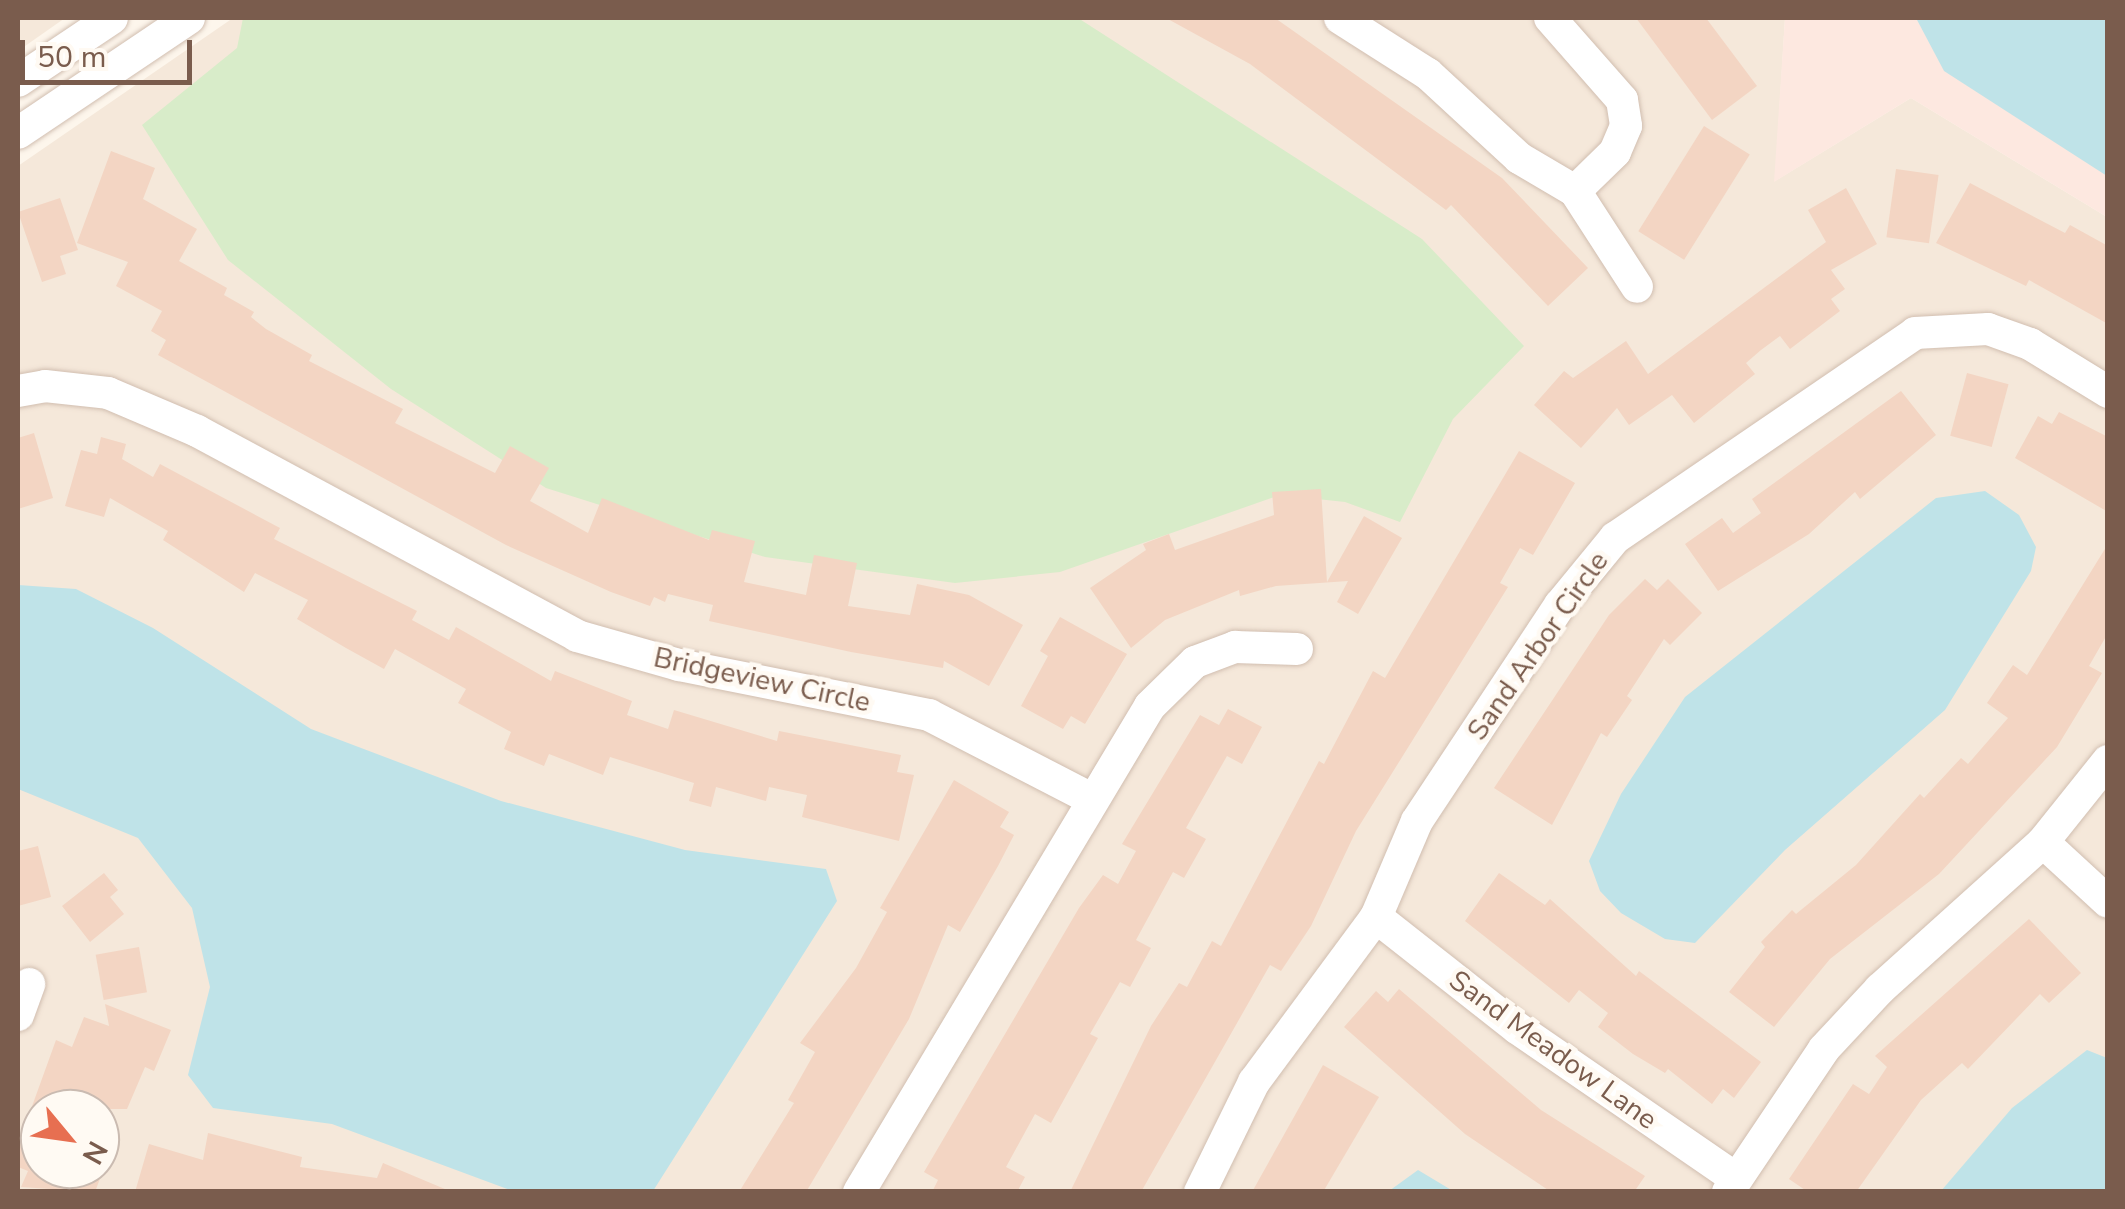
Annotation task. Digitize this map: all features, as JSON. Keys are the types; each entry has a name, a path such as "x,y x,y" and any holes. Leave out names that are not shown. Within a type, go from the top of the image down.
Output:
{"street":[{"path":"18,81 112,18"},
{"path":"18,134 189,18"},
{"path":"1340,18 1428,74 1520,158 1575,192 1637,288"},
{"path":"1550,18 1622,100 1626,126 1615,152 1575,192"},
{"name":"Sand Arbor Circle","path":"1200,1192 1254,1082 1376,917 1417,821 1560,605 1615,538 1915,333 1988,329 2030,344 2108,392"},
{"name":"Bridgeview Circle","path":"18,392 45,386 108,393 197,430 576,636 679,665 929,715 1092,799"},
{"path":"859,1192 1150,706 1195,662 1235,647 1297,648"},
{"path":"1731,1184 1824,1048 1880,989 2044,842 2108,762"},
{"path":"2044,842 2108,902"},
{"name":"Sand Meadow Lane","path":"1376,917 1517,1028 1731,1184"},
{"path":"18,1016 29,984"}],"shaded area":[{"path":"18,18 65,18 18,51"},
{"path":"233,18 1785,18 1775,181 1911,98 2107,217 2107,1191 18,1192 18,166"},
{"path":"1785,18 2107,18 2107,217 1911,98 1774,182"}],"green space":[{"path":"243,18 1078,18 1422,239 1524,346 1453,419 1400,522 1345,502 1280,495 1060,572 955,583 765,557 546,488 391,389 228,260 142,125 237,48"}],"water":[{"path":"1916,18 2107,18 2107,176 1944,71"},
{"path":"1985,491 2019,515 2036,547 2031,571 1945,710 1785,850 1695,943 1665,939 1621,913 1600,891 1589,861 1621,794 1685,697 1936,498"},
{"path":"18,585 76,589 153,628 311,729 501,801 685,850 826,869 837,901 653,1191 513,1191 332,1124 213,1108 188,1075 210,987 192,908 138,838 18,789"},
{"path":"2087,1050 2107,1058 2107,1191 1941,1191 2012,1108"},
{"path":"1418,1170 1453,1191 1389,1191"}],"building":[{"path":"1166,18 1275,18 1502,178 1588,268 1548,306 1451,205 1446,210 1250,64"},
{"path":"1636,18 1706,18 1757,86 1712,120"},
{"path":"1704,126 1750,155 1684,260 1638,231"},
{"path":"111,151 155,168 143,199 197,229 179,261 227,288 224,295 254,312 251,317 266,329 312,355 309,361 403,409 395,423 495,473 510,446 549,468 530,501 588,533 602,498 709,540 712,530 755,541 744,582 806,595 814,555 857,563 848,606 910,615 917,584 969,595 1023,625 989,686 944,661 943,668 851,652 709,621 713,605 668,594 665,602 654,597 650,606 611,592 506,545 158,355 166,340 151,331 162,311 116,286 128,262 77,243"},
{"path":"1896,169 1939,175 1929,243 1886,237"},
{"path":"1970,183 2065,233 2070,225 2108,246 2108,324 2029,280 2026,286 1936,243"},
{"path":"1846,188 1877,244 1831,270 1845,289 1831,299 1840,311 1790,349 1780,336 1761,350 1746,363 1755,374 1694,423 1672,395 1629,425 1617,408 1581,448 1534,405 1564,371 1573,378 1626,341 1648,374 1826,242 1808,210"},
{"path":"60,198 78,250 60,256 66,274 42,282 18,212"},
{"path":"1967,373 2009,384 1992,447 1950,436"},
{"path":"1901,391 1936,435 1860,499 1855,492 1809,534 1718,591 1685,544 1722,518 1733,533 1761,513 1752,499"},
{"path":"2059,412 2108,437 2108,512 2015,458 2038,416 2052,424"},
{"path":"34,433 53,498 18,509 18,438"},
{"path":"101,437 126,444 122,459 153,477 160,464 280,528 274,539 417,611 412,620 449,640 456,627 551,681 555,671 632,701 627,715 668,729 674,710 777,741 779,731 901,755 897,772 914,775 899,841 802,817 807,795 769,787 766,801 716,787 711,807 689,801 694,783 610,757 603,775 549,754 544,766 504,749 511,732 458,703 466,689 395,649 384,669 346,648 297,619 308,600 255,573 244,592 163,540 168,531 110,498 104,517 65,506 81,450 97,454"},
{"path":"1519,451 1575,483 1533,555 1520,548 1500,583 1508,587 1356,831 1311,926 1281,971 1270,965 1141,1192 1070,1192 1151,1026 1179,983 1187,987 1212,941 1221,946 1319,761 1324,764 1373,671 1385,678"},
{"path":"1321,489 1327,582 1364,516 1402,538 1358,614 1337,602 1348,581 1276,586 1240,596 1239,590 1165,620 1131,648 1090,588 1146,550 1143,544 1169,534 1175,550 1274,515 1272,492"},
{"path":"2108,544 2108,633 2089,666 2102,673 2057,747 1939,874 1830,959 1774,1027 1729,992 1765,947 1761,942 1792,910 1796,914 1856,865 1920,794 1924,798 1961,758 1968,764 2008,718 1987,703 2013,665 2027,675"},
{"path":"1645,579 1657,590 1668,579 1702,613 1670,645 1664,639 1627,696 1632,700 1607,737 1601,733 1552,825 1494,788 1609,615"},
{"path":"1060,617 1127,654 1085,724 1071,716 1063,729 1021,706 1048,656 1040,651"},
{"path":"1228,709 1262,727 1242,764 1227,756 1186,828 1206,839 1184,878 1173,872 1136,940 1151,948 1130,987 1120,982 1090,1034 1098,1038 1051,1123 1035,1114 1006,1167 1025,1177 1017,1192 932,1192 938,1180 924,1172 1079,908 1103,875 1118,884 1136,851 1122,844 1200,715 1219,725"},
{"path":"954,780 1009,812 1000,827 1014,835 998,866 960,932 948,925 909,1019 806,1192 739,1192 794,1103 788,1100 815,1052 800,1043 856,968 887,912 880,908"},
{"path":"38,846 51,897 18,906 18,851"},
{"path":"104,873 118,890 110,897 124,914 90,942 62,906"},
{"path":"1499,873 1545,905 1550,899 1636,976 1639,971 1761,1062 1734,1098 1723,1089 1712,1104 1668,1069 1665,1073 1633,1054 1598,1027 1608,1013 1579,990 1569,1003 1465,921"},
{"path":"2029,919 2081,973 2049,1003 2040,994 1968,1069 1962,1063 1921,1100 1856,1192 1808,1192 1789,1179 1853,1084 1869,1094 1887,1067 1875,1056"},
{"path":"139,947 147,992 104,1000 96,955"},
{"path":"1399,989 1541,1110 1645,1176 1634,1192 1551,1192 1465,1134 1344,1027 1376,991 1388,1002"},
{"path":"105,1004 171,1030 154,1071 145,1067 127,1109 120,1109 120,1089 38,1089 56,1040 72,1047 84,1017 109,1026"},
{"path":"1323,1065 1379,1097 1323,1192 1252,1192"},
{"path":"208,1133 302,1157 300,1167 377,1178 383,1163 452,1192 135,1192 149,1144 203,1160"},
{"path":"51,1189 96,1189 95,1192"}]}
